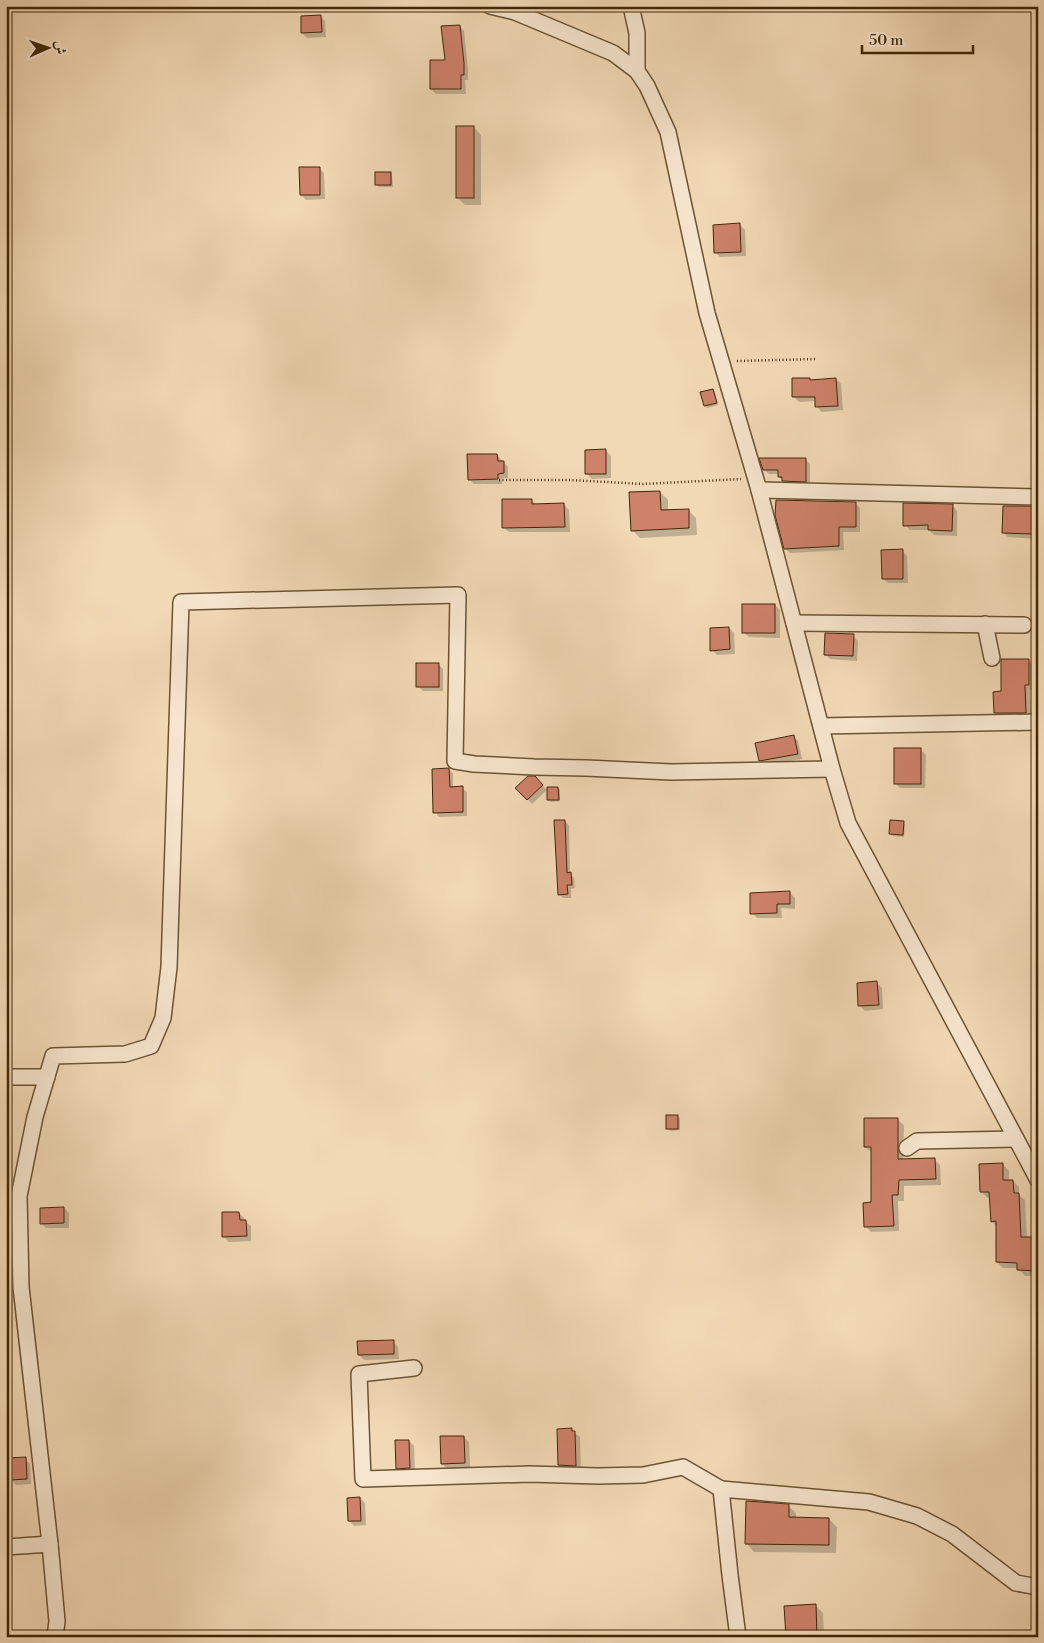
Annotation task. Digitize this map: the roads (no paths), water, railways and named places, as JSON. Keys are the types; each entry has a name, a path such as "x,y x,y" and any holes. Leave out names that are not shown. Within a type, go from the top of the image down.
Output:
{"street":[{"path":"490,6 515,12 613,53 637,71 648,86 668,132 706,313 757,484 848,823 1038,1180"},
{"path":"631,6 637,34 637,71"},
{"path":"757,484 1038,497"},
{"path":"55,1637 56,1620 50,1544 21,1287 19,1196 35,1117 54,1056 124,1054 151,1046 164,1018 171,932 181,602 458,595 455,761 671,772 832,769"},
{"path":"794,623 1024,625"},
{"path":"986,624 992,658"},
{"path":"821,726 1038,722"},
{"path":"6,1077 47,1078"},
{"path":"907,1148 917,1142 1016,1139"},
{"path":"414,1368 359,1374 363,1479 529,1474 643,1476 683,1467 721,1489 869,1502 917,1516 952,1534 1016,1583 1038,1587"},
{"path":"721,1489 738,1637"},
{"path":"6,1547 50,1544"}]}
